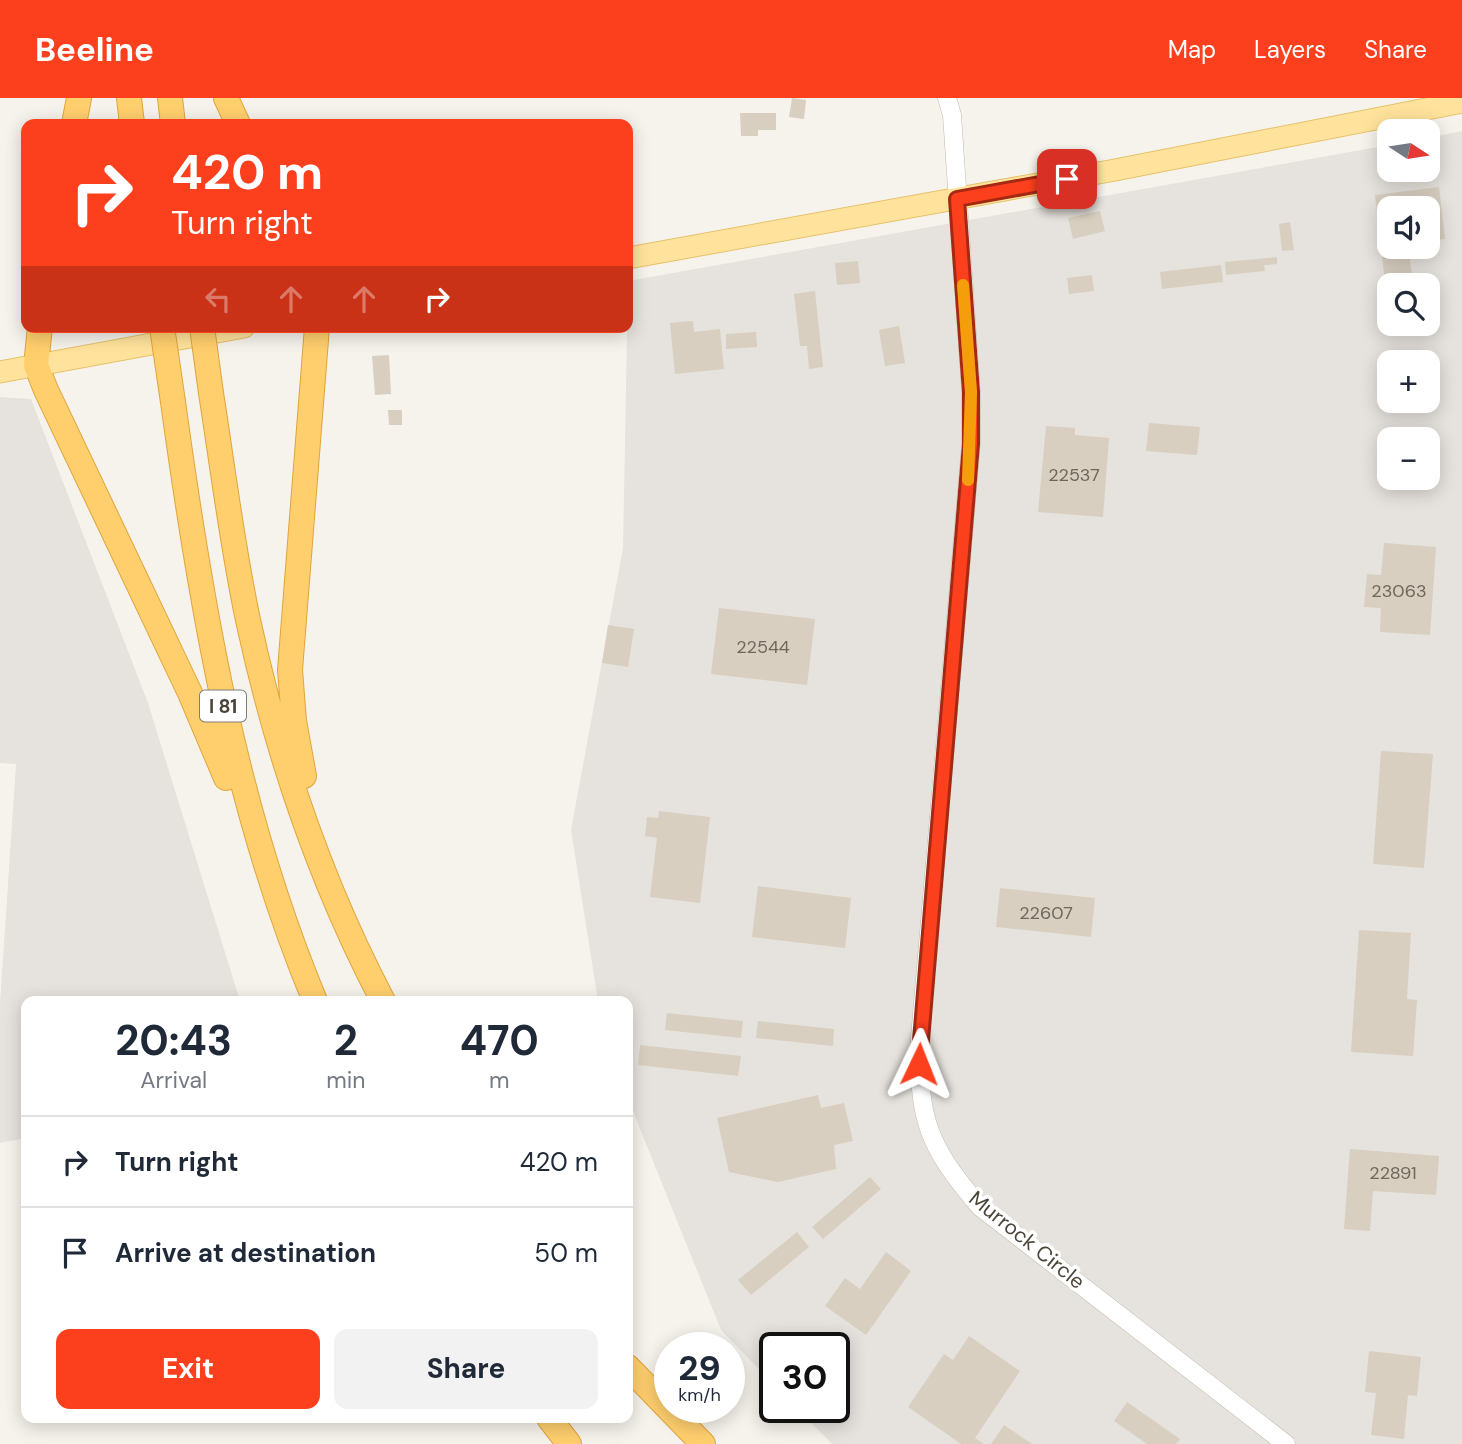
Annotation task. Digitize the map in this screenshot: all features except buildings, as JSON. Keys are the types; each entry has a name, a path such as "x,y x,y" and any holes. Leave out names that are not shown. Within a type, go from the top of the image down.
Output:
{"highway":[{"path":"75,119 79,98"},
{"path":"129,98 131,119"},
{"path":"170,98 172,119"},
{"path":"226,98 236,119"},
{"path":"39,333 36,365 190,693 218,756 244,833 268,878"},
{"name":"I 81","path":"163,333 207,630 231,741 268,878 313,996"},
{"name":"I 81","path":"203,333 248,620 276,731 332,888 381,996"},
{"path":"317,333 290,670 294,721 303,773 332,888"},
{"path":"633,1372 702,1444"},
{"path":"553,1423 569,1444"}],"main road":[{"path":"633,257 957,199 1462,102"},
{"path":"0,372 211,333"}],"street":[{"name":"Murrock Circle","path":"947,98 952,115 971,392 971,444 920,1038 919,1091 923,1113 937,1149 951,1173 981,1207 1286,1444"}],"shaded area":[{"path":"1462,131 1462,1444 832,1444 812,1423 850,1423 850,1332 759,1332 759,1369 745,1355 745,1332 721,1330 633,1111 633,996 597,996 571,830 623,548 627,333 633,333 633,280 1377,147 1377,182 1440,182 1440,136"},
{"path":"0,397 31,399 148,703 238,996 21,996 21,1139 0,1143 0,1004 16,764 0,763"}],"slow traffic":[{"path":"963,285 971,392 968,480"}],"route":[{"path":"919,1064 971,444 971,392 957,199 1067,179"}]}
